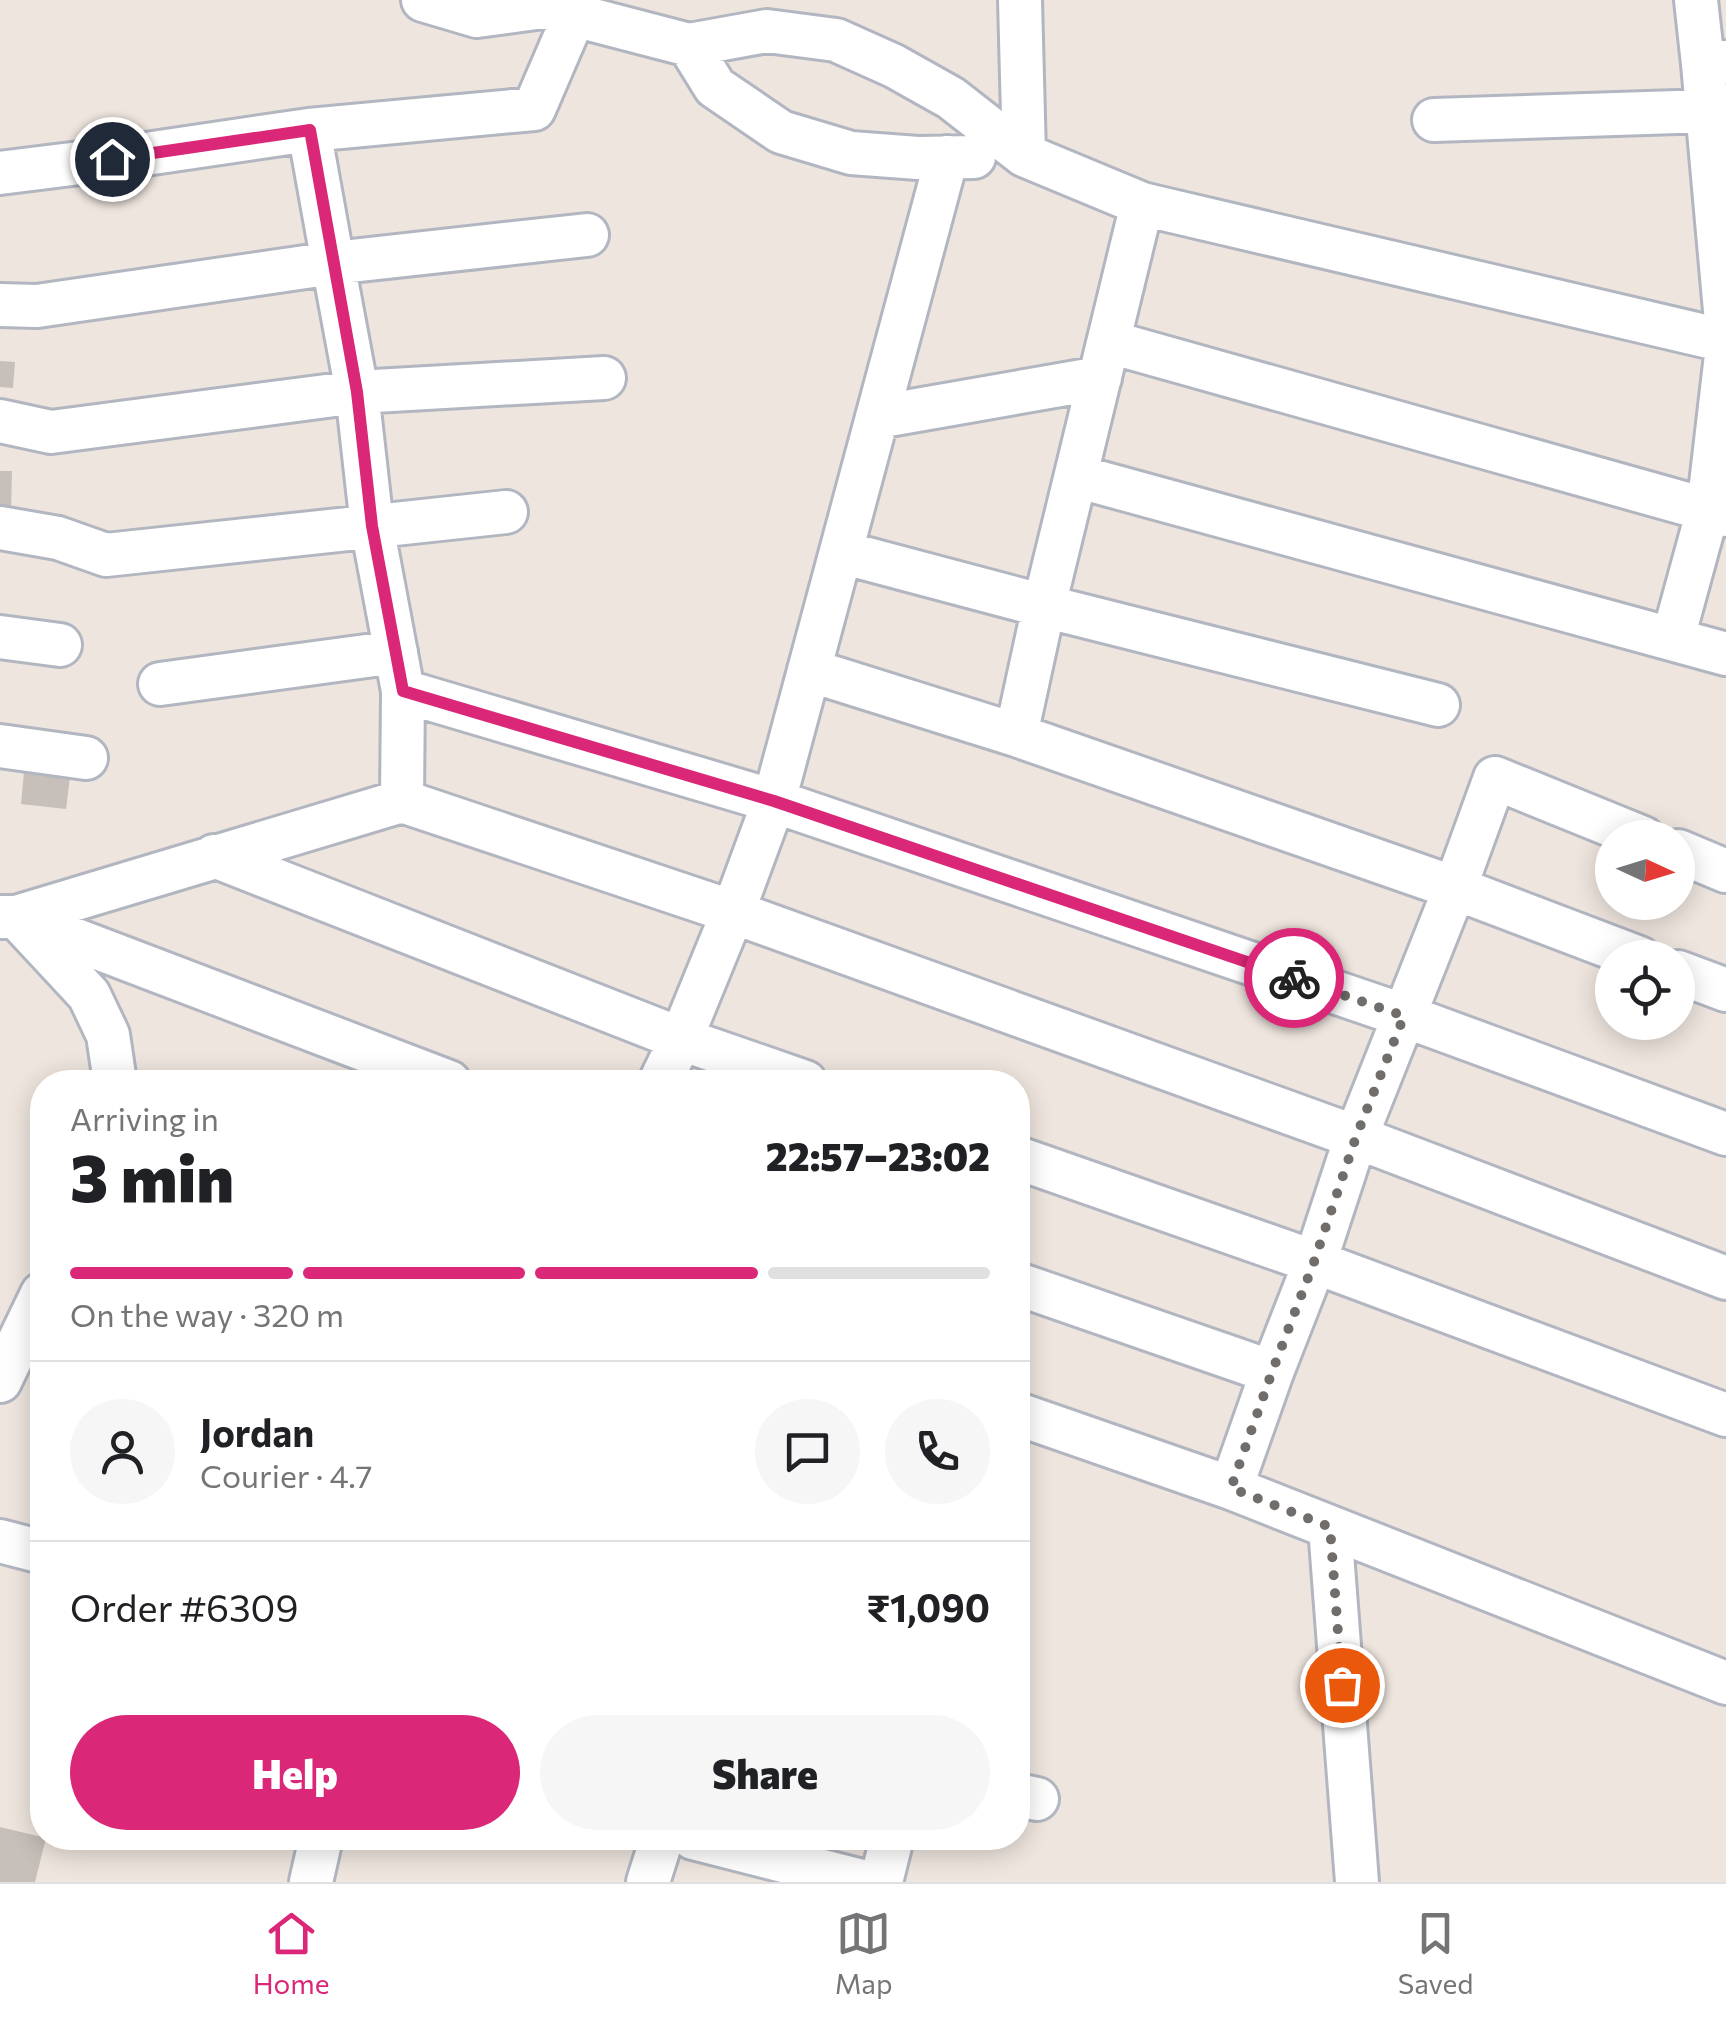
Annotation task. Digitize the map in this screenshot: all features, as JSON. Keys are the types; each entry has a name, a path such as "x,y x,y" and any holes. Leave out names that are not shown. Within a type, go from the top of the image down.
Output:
{"street":[{"path":"422,0 478,16 550,8 688,45 766,31 836,40 894,66 950,98 1024,155 1142,204 1726,340"},
{"path":"1020,0 1024,155"},
{"path":"1696,0 1714,63 1708,111 1726,322"},
{"path":"0,173 310,130 534,109 550,8"},
{"path":"688,45 716,88 781,132 850,153 918,158 1024,155"},
{"path":"1434,120 1708,111"},
{"path":"310,130 357,392 372,526 399,672 402,801"},
{"path":"666,1070 733,912 774,801 947,158"},
{"path":"1016,734 1142,204"},
{"path":"0,305 37,306 333,263 587,235"},
{"path":"1673,638 1717,512 1726,355"},
{"path":"878,417 1105,360 1717,512"},
{"path":"0,421 51,432 357,392 604,378"},
{"path":"1076,476 1726,654"},
{"path":"0,528 58,538 106,555 506,512"},
{"path":"841,552 1438,705"},
{"path":"0,637 60,645"},
{"path":"809,670 1016,734 1595,941"},
{"path":"160,684 399,672 1404,1016 1726,1134"},
{"path":"0,746 86,758"},
{"path":"1231,1488 1356,1137 1495,778 1599,820"},
{"path":"8,917 402,801 733,912 1356,1137 1726,1278"},
{"path":"214,856 681,1039 770,1070"},
{"path":"1695,859 1726,871"},
{"path":"8,917 90,995 108,1036 116,1070"},
{"path":"8,917 418,1070"},
{"path":"1695,978 1726,990"},
{"path":"1030,1162 1314,1262 1726,1415"},
{"path":"1030,1288 1272,1372"},
{"path":"0,1381 30,1319"},
{"path":"1030,1418 1231,1488 1726,1683"},
{"path":"1330,1527 1357,1882"},
{"path":"0,1541 30,1549"},
{"path":"311,1882 318,1850"},
{"path":"648,1882 658,1850"},
{"path":"740,1850 866,1882"},
{"path":"881,1882 889,1850"}],"building":[{"path":"0,361 15,362 13,388 0,387"},
{"path":"0,471 12,471 11,511 0,511"},
{"path":"24,772 70,777 66,809 21,804"},
{"path":"0,1827 30,1834 30,1850 43,1850 35,1882 0,1882"}],"way so far":[{"path":"1294,978 1404,1016 1356,1137 1231,1488 1330,1527 1342,1685"}],"route":[{"path":"112,159 310,130 357,392 372,526 403,691 774,801 1294,978"}]}
